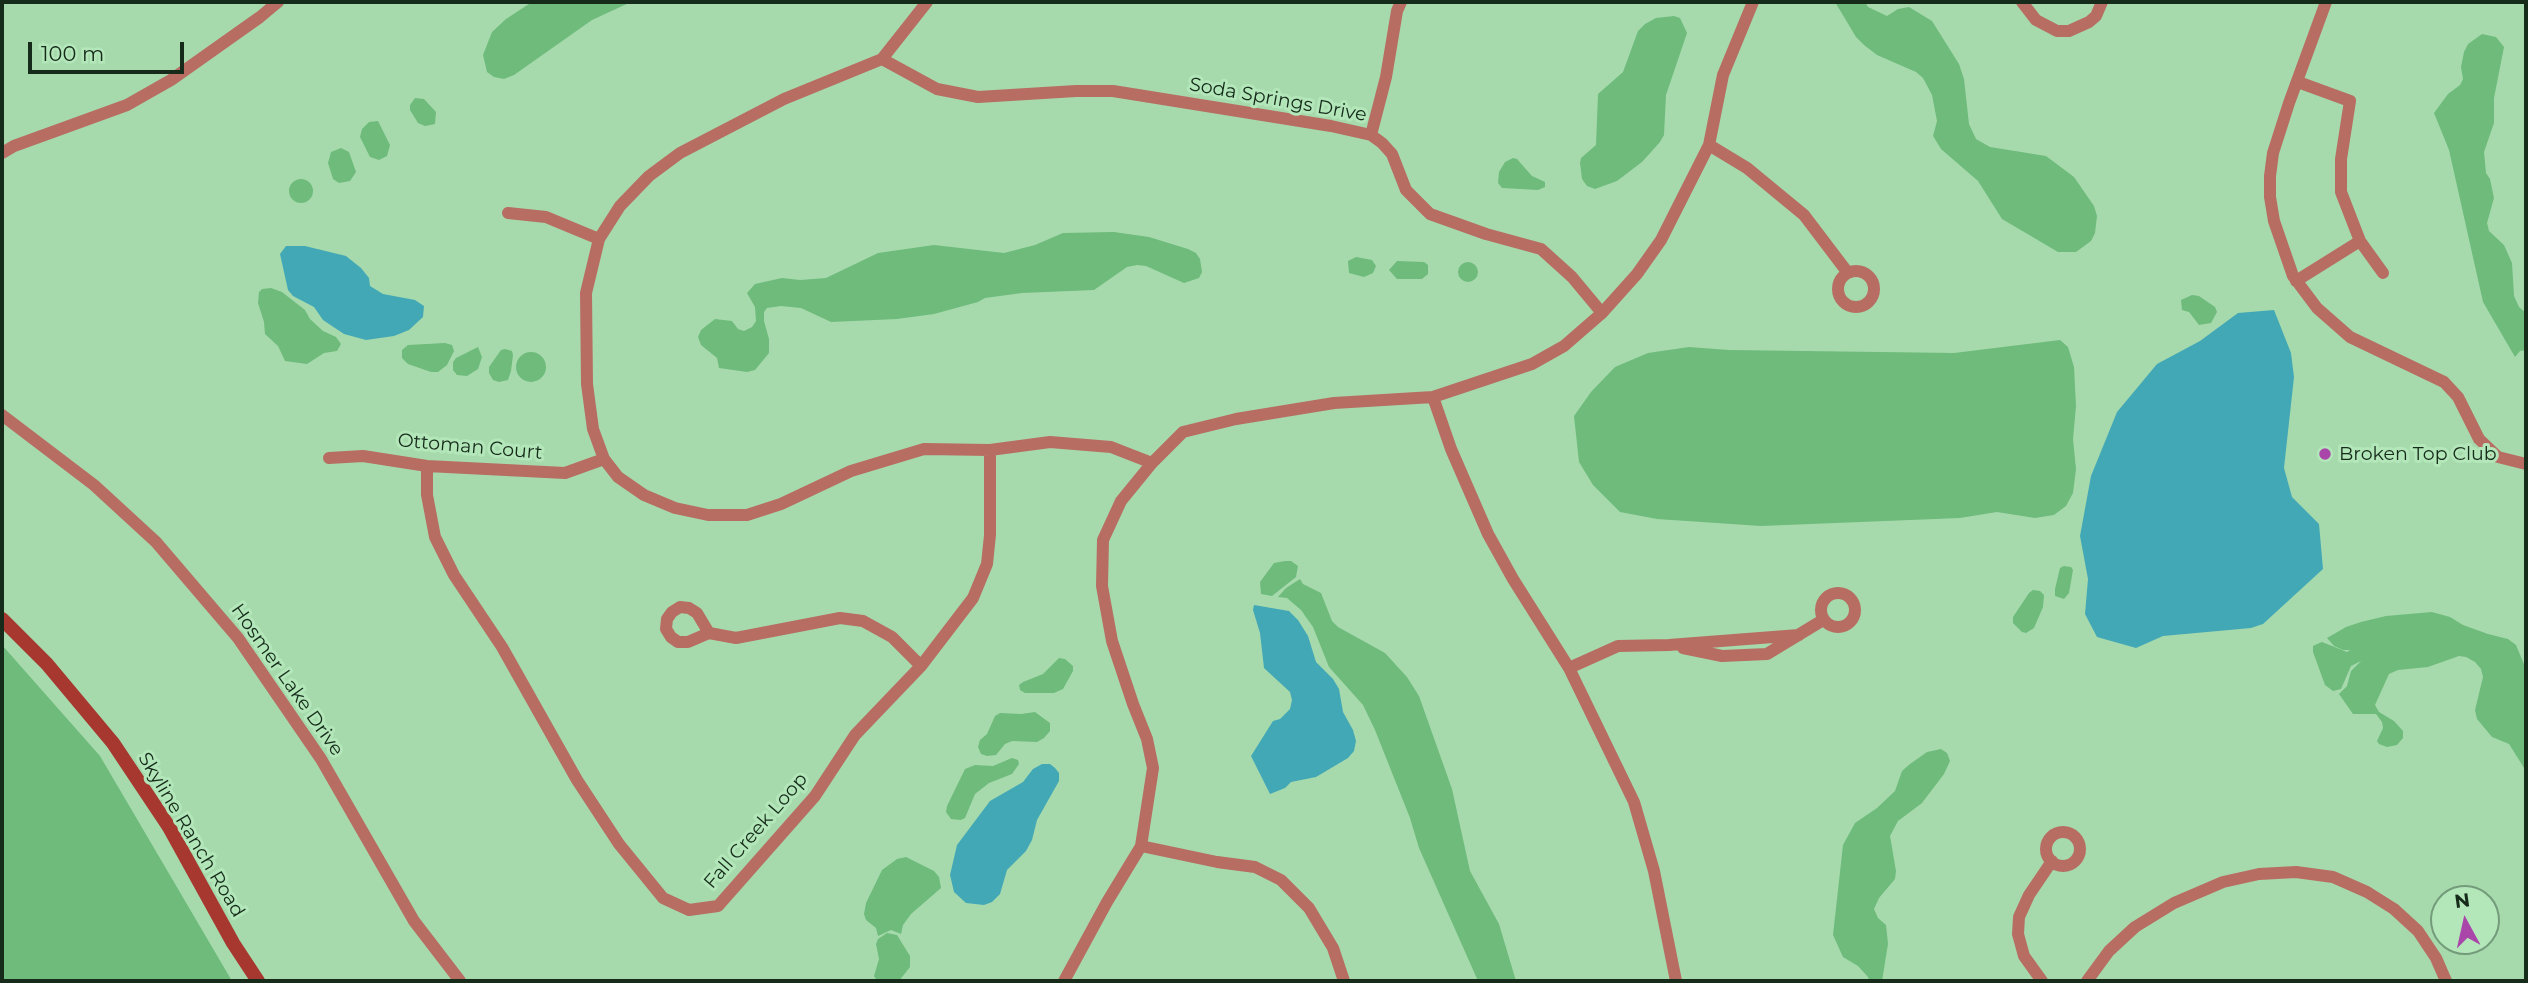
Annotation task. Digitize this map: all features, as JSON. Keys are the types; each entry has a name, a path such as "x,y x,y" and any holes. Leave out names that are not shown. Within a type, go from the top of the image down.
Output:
{"street":[{"path":"2,153 14,146 127,105 171,80 278,2"},
{"path":"927,2 881,60 784,99 680,153 649,176 621,206 599,239 586,293 585,347 593,429 604,459 618,477 644,495 675,508 708,515 747,515 781,504 850,471 924,449 990,450 1049,442 1111,446 1152,463"},
{"path":"1371,135 1401,2"},
{"path":"1064,981 1141,846 1153,768 1147,738 1112,640 1102,586 1103,540 1121,501 1152,463 1183,432 1236,419 1334,403 1433,397 1532,364 1564,346 1602,313 1637,274 1661,240 1709,145 1723,75 1753,2"},
{"path":"2022,2 2036,20 2057,31 2069,31 2089,22 2102,2"},
{"path":"2326,2 2273,153 2270,186 2274,221 2283,253 2296,281 2317,309 2350,337 2444,382 2458,397 2479,439 2498,457 2526,464"},
{"name":"Soda Springs Drive","path":"881,60 937,89 978,97 1076,91 1113,92 1331,126 1371,135 1392,154 1406,190 1430,214 1486,234 1541,249 1572,278 1602,313"},
{"path":"2298,82 2350,101 2341,159 2341,192 2360,241 2384,273"},
{"path":"1709,145 1747,168 1804,215 1848,273"},
{"path":"508,213 546,217 599,239"},
{"path":"2296,281 2360,241"},
{"path":"1433,397 1451,449 1488,534 1569,668 1634,802 1654,871 1676,981"},
{"name":"Hosmer Lake Drive","path":"2,415 94,485 156,542 238,638 321,759 414,921 460,981"},
{"name":"Fall Creek Loop","path":"427,466 427,495 435,537 454,575 502,647 577,780 619,844 663,898 689,910 718,906 815,796 855,735 921,666 973,597 987,564 990,535 990,450"},
{"name":"Ottoman Court","path":"329,457 363,456 427,466 565,473 604,459"},
{"path":"709,633 736,638 840,618 863,621 892,637 921,666"},
{"name":"Skyline Ranch Road","path":"2,619 47,664 120,752 169,827 257,981"},
{"path":"1569,668 1618,646 1670,645 1799,635 1823,620"},
{"path":"1141,846 1255,867 1281,880 1309,908 1333,948 1344,981"},
{"path":"2042,981 2024,956 2018,933 2019,917 2029,895 2052,862"},
{"path":"2087,981 2109,951 2135,927 2174,903 2223,882 2259,874 2296,872 2333,877 2367,892 2394,909 2418,931 2436,958 2446,981"}],"green space":[{"path":"532,2 631,2 592,20 514,75 504,79 494,77 487,72 483,55 492,32"},
{"path":"1835,2 1865,2 1868,7 1887,16 1898,9 1909,7 1932,21 1959,64 1964,79 1969,124 1976,139 1990,147 2046,156 2074,177 2094,206 2097,216 2091,241 2076,252 2058,252 2002,219 1978,181 1941,149 1933,136 1937,121 1932,95 1923,78 1916,72 1877,55 1864,45 1856,37"},
{"path":"1656,18 1680,18 1687,33 1666,95 1664,135 1642,162 1617,181 1595,189 1587,186 1582,179 1580,163 1581,158 1596,145 1598,94 1623,72 1638,31"},
{"path":"2482,34 2496,37 2504,47 2494,98 2494,123 2484,152 2486,173 2494,198 2487,223 2489,231 2504,245 2512,263 2514,296 2519,307 2526,313 2526,350 2520,351 2515,357 2483,302 2449,150 2434,113 2448,94 2460,85 2463,79 2461,67 2464,52 2468,44"},
{"path":"415,98 424,99 436,112 435,124 425,126 418,123 410,110"},
{"path":"378,121 390,145 387,156 379,160 370,157 360,137 362,129 369,122"},
{"path":"341,148 349,152 356,172 350,181 339,183 333,179 328,163 331,152"},
{"path":"1513,158 1532,176 1545,182 1545,187 1538,190 1502,188 1498,183 1499,172 1505,162"},
{"path":"301,179 310,182 313,191 310,200 301,203 292,200 289,191 292,182"},
{"path":"1114,232 1149,237 1188,249 1200,259 1202,272 1199,278 1184,283 1146,266 1137,265 1127,267 1094,290 1022,293 985,298 934,314 897,319 831,322 801,308 767,308 764,321 769,339 769,353 755,370 747,372 719,368 717,358 701,345 698,337 701,330 715,319 732,321 738,329 744,331 752,327 756,321 755,307 747,293 755,284 782,278 826,278 878,253 934,245 1004,253 1035,245 1063,233"},
{"path":"1356,257 1372,260 1376,266 1373,273 1364,277 1349,273 1348,261"},
{"path":"1397,261 1424,262 1428,265 1428,274 1422,279 1397,279 1389,270"},
{"path":"1468,262 1475,265 1478,272 1475,279 1468,282 1461,279 1458,272 1461,265"},
{"path":"271,288 282,292 305,310 323,331 336,337 341,344 337,351 324,353 307,364 285,361 278,346 265,334 258,303 259,292"},
{"path":"2192,295 2199,296 2215,307 2217,312 2211,323 2199,325 2189,312 2182,310 2181,300"},
{"path":"2060,340 2068,347 2074,367 2076,406 2073,439 2076,469 2073,493 2066,506 2054,515 2035,518 1997,512 1960,518 1761,526 1657,519 1620,512 1593,485 1579,462 1574,416 1591,392 1615,367 1648,353 1689,347 1954,353"},
{"path":"408,345 452,345 454,351 447,365 438,372 408,364 402,358 402,350"},
{"path":"478,347 482,357 478,369 467,376 457,375 453,370 456,358"},
{"path":"501,350 512,351 511,371 508,380 499,382 493,380 489,367"},
{"path":"531,352 542,356 546,367 542,378 531,382 520,378 516,367 520,356"},
{"path":"1291,561 1298,566 1296,577 1272,596 1261,594 1260,582 1274,563"},
{"path":"2064,566 2073,570 2069,593 2064,599 2055,596 2055,589 2060,568"},
{"path":"1300,579 1303,584 1321,593 1332,621 1338,627 1385,653 1407,677 1419,696 1452,789 1470,871 1499,924 1516,981 1478,981 1419,848 1410,818 1363,705 1329,667 1313,627 1301,610 1287,598 1278,597"},
{"path":"2033,590 2044,595 2043,607 2034,628 2026,633 2013,623 2013,617"},
{"path":"2432,612 2508,639 2516,645 2526,669 2526,771 2509,744 2492,737 2477,719 2475,710 2483,677 2481,669 2466,657 2459,656 2428,667 2398,670 2389,674 2375,705 2379,712 2394,721 2403,731 2403,738 2397,745 2387,747 2377,741 2383,728 2376,714 2353,714 2339,694 2347,686 2351,671 2361,661 2351,666 2341,689 2333,691 2325,685 2313,646 2322,642 2347,652 2350,650 2334,646 2327,638 2361,622 2386,616"},
{"path":"2,645 100,756 232,981 2,981"},
{"path":"1059,658 1065,659 1073,666 1063,689 1054,693 1025,693 1020,690 1019,685 1043,674"},
{"path":"1035,712 1050,723 1050,731 1044,738 1037,742 1012,741 1005,744 996,755 981,754 978,747 980,740 987,734 995,716 1000,713"},
{"path":"1941,749 1947,753 1950,761 1944,774 1922,803 1898,821 1890,836 1895,879 1879,898 1874,909 1878,918 1886,925 1888,944 1882,981 1869,981 1858,966 1843,957 1833,935 1843,845 1855,823 1895,791 1902,771 1927,752"},
{"path":"1012,758 1018,760 1019,764 1012,774 989,783 975,794 965,818 951,819 946,812 947,806 965,769 975,765 993,766"},
{"path":"906,857 934,871 939,877 941,888 911,914 903,925 901,934 891,930 878,936 876,928 866,920 866,903 882,870 897,859"},
{"path":"887,933 897,935 910,956 910,967 899,981 877,981 874,976 879,959 876,944 878,939"}],"water":[{"path":"286,246 305,246 346,256 369,278 370,286 383,294 415,300 424,306 423,317 409,330 394,336 366,340 344,334 323,320 314,307 293,296 288,290 280,254"},
{"path":"2274,310 2291,353 2294,377 2284,468 2292,497 2319,524 2323,569 2263,624 2251,628 2163,636 2136,648 2097,637 2085,614 2088,579 2080,536 2091,476 2117,412 2157,364 2200,341 2238,313"},
{"path":"1254,605 1289,611 1298,620 1308,636 1316,662 1339,689 1343,712 1356,741 1354,751 1348,758 1316,777 1291,782 1285,788 1270,794 1251,756 1273,721 1280,719 1290,709 1292,700 1290,692 1264,668"},
{"path":"1042,764 1050,764 1055,768 1059,773 1059,781 1037,820 1026,851 1007,870 1000,894 992,902 984,905 966,903 954,892 950,875 957,845 990,801 1023,782 1033,769"}],"place":[{"name":"Broken Top Club","path":"2325,454"}]}
